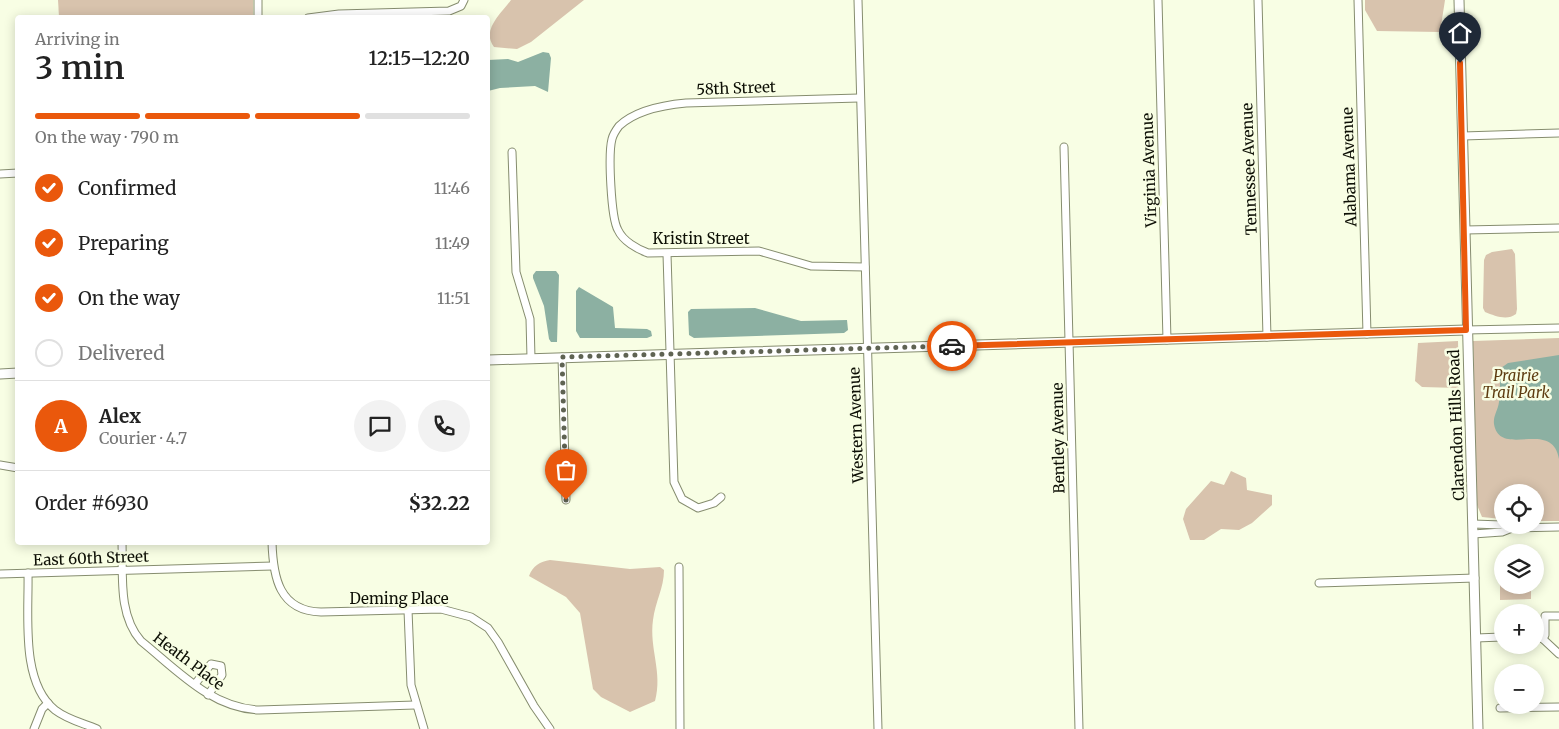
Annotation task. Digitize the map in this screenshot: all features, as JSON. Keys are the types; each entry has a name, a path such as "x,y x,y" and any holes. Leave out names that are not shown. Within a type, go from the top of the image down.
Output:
{"street":[{"path":"258,0 258,15"},
{"name":"Western Avenue","path":"858,0 878,729"},
{"name":"Virginia Avenue","path":"1158,0 1168,340"},
{"name":"Tennessee Avenue","path":"1258,0 1267,336"},
{"name":"Alabama Avenue","path":"1358,0 1367,334"},
{"name":"Clarendon Hills Road","path":"1458,0 1478,729"},
{"path":"331,15 449,10 463,3"},
{"name":"58th Street","path":"618,127 642,113 674,104 860,98"},
{"name":"Kristin Street","path":"618,127 611,140 612,210 618,230 636,248 648,253 667,254 759,251 811,266 865,267"},
{"path":"1463,136 1559,133"},
{"name":"Bentley Avenue","path":"1064,147 1079,729"},
{"path":"512,152 516,272 530,320 531,358"},
{"path":"0,174 15,173"},
{"path":"1465,230 1559,228"},
{"path":"667,254 673,464 677,491 689,504 698,508 714,503 721,497"},
{"path":"490,360 1559,328"},
{"path":"562,357 566,500"},
{"path":"0,374 15,373"},
{"path":"0,465 15,468"},
{"path":"1473,529 1494,526"},
{"path":"1544,527 1559,527"},
{"path":"1473,529 1494,531"},
{"name":"Heath Place","path":"122,545 125,606 133,630 141,641 208,695 222,703 251,709 415,704"},
{"name":"Deming Place","path":"272,545 273,566 278,586 287,599 304,609 321,612 451,610 471,617 488,628 503,650 534,706 550,729"},
{"name":"East 60th Street","path":"0,574 273,566"},
{"path":"679,567 680,729"},
{"path":"28,573 31,666 36,683 48,703 70,720 97,729"},
{"path":"1319,583 1474,578"},
{"path":"408,610 411,685 415,704 424,729"},
{"path":"1544,636 1545,616 1559,616"},
{"path":"1476,638 1494,637"},
{"path":"1544,640 1559,654"},
{"path":"195,684 212,664 222,666 222,675 208,695"},
{"path":"34,729 42,709 48,703"},
{"path":"1544,707 1559,707"}],"green space":[{"path":"58,0 253,0 253,15 59,15"},
{"path":"511,0 584,0 531,42 517,49 494,47 491,41 491,28"},
{"path":"1365,0 1445,0 1440,32 1377,31 1365,10"},
{"path":"1512,249 1515,254 1517,309 1516,314 1512,316 1501,317 1485,312 1483,308 1484,260 1486,255 1492,252"},
{"name":"Prairie Trail Park","path":"1559,338 1559,521 1544,521 1544,484 1494,484 1494,518 1482,517 1477,505 1473,341"},
{"path":"1458,341 1459,388 1422,387 1415,381 1418,343"},
{"path":"1231,471 1246,478 1247,490 1272,495 1272,505 1252,523 1239,530 1221,529 1204,540 1190,540 1183,519 1186,509 1211,481 1224,485"},
{"path":"550,560 630,569 660,567 664,570 663,583 654,613 652,631 658,680 655,701 630,712 601,697 593,689 580,613 566,597 529,576 537,565"},
{"path":"1500,594 1531,594 1531,599 1500,600"}],"shaded area":[{"path":"543,52 549,53 551,58 548,92 535,86 490,90 490,60 508,59 518,62"},
{"path":"536,271 556,271 559,275 557,342 551,342 549,339 544,306 533,278"},
{"path":"579,287 613,307 615,328 647,329 651,331 652,336 647,338 580,338 576,331 576,291"},
{"path":"755,308 801,321 847,320 848,330 844,333 694,338 689,335 688,312 691,309"},
{"path":"1559,355 1559,459 1554,447 1547,441 1506,438 1498,434 1494,421 1500,398 1501,368 1508,363"}],"way so far":[{"path":"566,500 564,486 562,357 952,346"}],"route":[{"path":"952,346 1466,330 1460,63"}]}
